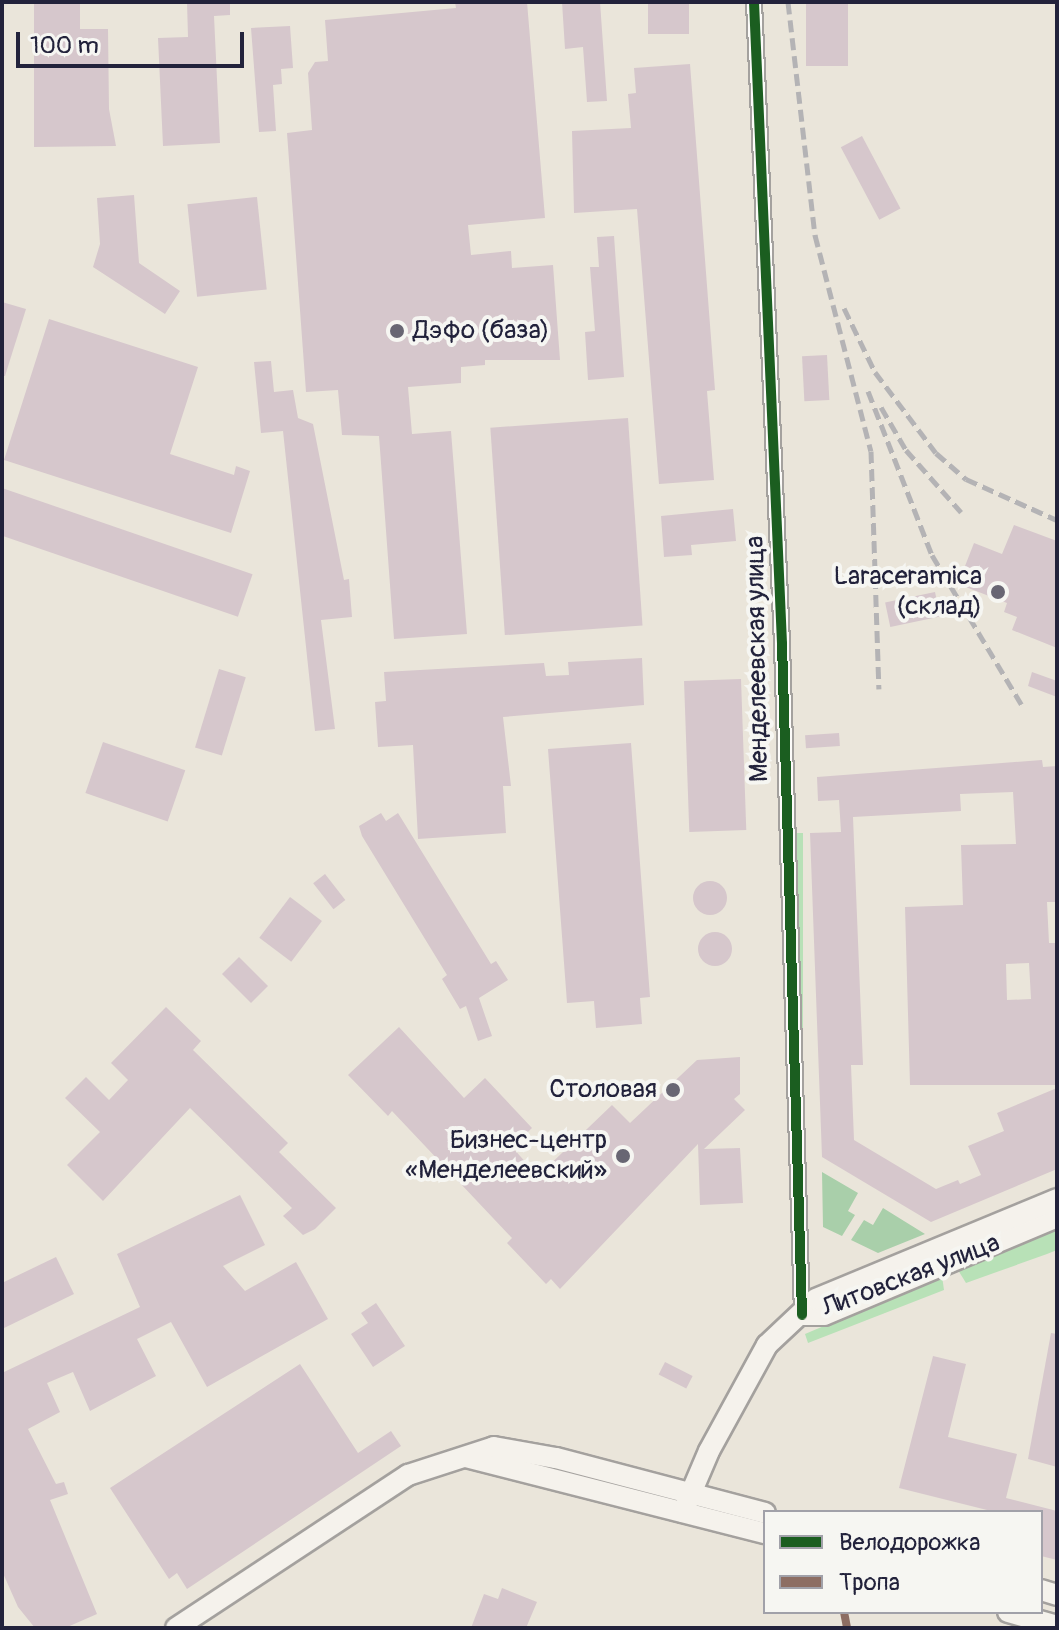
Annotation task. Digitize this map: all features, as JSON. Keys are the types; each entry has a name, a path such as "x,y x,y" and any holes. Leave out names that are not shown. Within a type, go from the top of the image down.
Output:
{"main road":[{"name":"Литовская улица","path":"802,1315 816,1299 1057,1199"},
{"name":"Литовская улица","path":"802,1315 824,1315 1057,1217"},
{"path":"683,1512 689,1492 767,1345 802,1315"},
{"path":"176,1628 408,1475 494,1447 763,1512"},
{"path":"466,1457 763,1532"},
{"path":"1015,1614 1057,1626"}],"street":[{"name":"Менделеевская улица","path":"754,2 782,644 802,1315"}],"green space":[{"path":"796,833 803,833 803,1094 796,1094"},
{"path":"822,1172 858,1193 848,1211 855,1215 842,1236 823,1227"},
{"path":"883,1208 925,1234 878,1253 851,1240 864,1220 873,1225"},
{"path":"1057,1228 1057,1250 966,1283 958,1270"},
{"path":"942,1276 944,1290 808,1343 805,1334"}],"building":[{"path":"34,2 80,2 80,29 108,29 109,109 116,146 34,147"},
{"path":"187,2 230,2 230,15 214,16 220,143 163,146 158,38 188,37"},
{"path":"455,2 527,2 545,218 468,225 471,255 511,251 512,268 553,265 560,360 485,360 485,365 461,367 461,383 408,387 412,434 451,431 467,634 394,639 379,436 342,435 338,390 306,392 287,133 312,130 308,73 315,62 328,61 325,20 456,8"},
{"path":"562,2 600,2 607,101 587,102 583,47 565,49"},
{"path":"648,2 689,2 689,34 648,34"},
{"path":"806,2 848,2 848,66 806,66"},
{"path":"290,26 293,68 281,69 282,84 273,85 276,131 259,132 251,28"},
{"path":"690,64 715,390 707,391 714,480 659,484 637,209 574,213 572,131 631,128 628,94 636,93 634,68"},
{"path":"862,136 900,208 879,220 841,147"},
{"path":"134,195 139,263 180,291 165,314 93,267 100,244 97,198"},
{"path":"257,197 267,289 197,297 187,204"},
{"path":"614,236 624,377 588,380 585,332 595,331 590,267 599,267 597,237"},
{"path":"2,302 26,309 5,376 2,376"},
{"path":"49,319 198,367 170,454 234,475 236,466 250,471 231,533 4,460"},
{"path":"827,355 829,400 804,401 802,356"},
{"path":"271,361 274,392 293,390 298,418 313,424 344,580 349,579 352,617 321,620 335,729 315,731 283,431 261,433 254,362"},
{"path":"628,418 643,625 505,635 490,428"},
{"path":"2,488 253,574 238,617 2,536"},
{"path":"733,509 736,541 691,545 692,555 664,557 661,516"},
{"path":"1014,525 1057,541 1057,648 1012,630 1017,617 1004,612 1007,603 958,584 974,543 1002,554"},
{"path":"935,592 940,616 890,627 885,603"},
{"path":"642,658 644,705 503,717 511,786 503,786 506,833 418,839 413,745 378,747 375,702 386,701 384,672 544,663 546,676 569,675 568,662"},
{"path":"219,669 246,677 222,756 195,747"},
{"path":"1032,672 1057,681 1057,697 1028,686"},
{"path":"741,679 746,830 689,832 684,681"},
{"path":"839,733 840,746 806,748 805,735"},
{"path":"103,742 185,770 168,821 85,793"},
{"path":"631,743 650,997 640,998 642,1024 596,1028 594,1001 567,1003 548,749"},
{"path":"1042,760 1043,767 1057,766 1057,902 1047,902 1049,943 1057,943 1057,1085 910,1085 905,907 963,905 961,845 1016,844 1013,792 960,794 961,811 853,817 863,1065 851,1065 854,1140 936,1189 981,1175 968,1146 1004,1131 997,1113 1057,1088 1057,1169 931,1222 822,1157 810,833 841,832 839,800 818,801 817,777","holes":["1029,963 1031,999 1007,1000 1006,964"]},
{"path":"381,813 386,821 398,813 491,964 496,961 508,980 479,998 492,1036 478,1041 466,1006 460,1009 442,979 447,975 362,836 359,826"},
{"path":"325,874 345,900 333,909 313,883"},
{"path":"710,881 722,886 727,898 722,910 710,915 698,910 693,898 698,886"},
{"path":"290,897 322,921 291,962 259,938"},
{"path":"715,932 727,937 732,949 727,961 715,966 703,961 698,949 703,937"},
{"path":"239,957 268,986 251,1003 222,974"},
{"path":"166,1007 201,1041 193,1050 288,1143 279,1152 336,1208 315,1229 303,1235 283,1216 292,1208 190,1108 103,1201 67,1165 100,1132 65,1098 86,1077 109,1100 128,1080 111,1063"},
{"name":"Бизнес-центр «Менделеевский»","path":"399,1027 464,1098 485,1078 532,1128 512,1147 538,1176 612,1105 630,1123 697,1060 740,1057 740,1094 734,1099 745,1110 704,1149 740,1148 743,1203 700,1205 698,1144 560,1289 551,1279 546,1284 507,1243 512,1238 392,1111 388,1116 348,1075"},
{"path":"240,1195 265,1245 223,1266 245,1291 296,1262 328,1319 207,1387 171,1322 137,1339 156,1376 90,1411 73,1372 47,1383 60,1412 28,1429 56,1484 64,1482 68,1494 50,1500 97,1614 65,1628 35,1628 18,1607 2,1571 2,1373 140,1307 117,1254"},
{"path":"56,1257 74,1294 2,1329 2,1283"},
{"path":"376,1303 405,1346 373,1367 351,1334 368,1323 361,1313"},
{"path":"1051,1333 1057,1334 1057,1467 1028,1459"},
{"path":"933,1356 966,1364 948,1437 1017,1454 1006,1498 1057,1511 1057,1560 1043,1556 1043,1510 987,1510 899,1488"},
{"path":"665,1362 693,1376 686,1389 659,1374"},
{"path":"300,1364 358,1453 391,1431 401,1446 187,1589 177,1573 169,1579 110,1488"},
{"path":"502,1588 537,1602 526,1628 471,1628 484,1594 498,1599"}],"railway":[{"path":"788,2 815,235 871,451 879,689"},
{"path":"844,308 875,372 936,453 966,479 1057,520"},
{"path":"868,391 932,555 1021,704"},
{"path":"881,407 906,450 961,512"}],"marked path":[{"path":"844,1614 847,1628"}],"cycle path":[{"path":"754,2 782,644 802,1315"}],"place":[{"name":"Дэфо (база)","path":"397,331"},
{"name":"Laraceramica (склад)","path":"998,592"},
{"name":"Столовая","path":"673,1090"},
{"name":"Бизнес-центр «Менделеевский»","path":"623,1156"}]}
